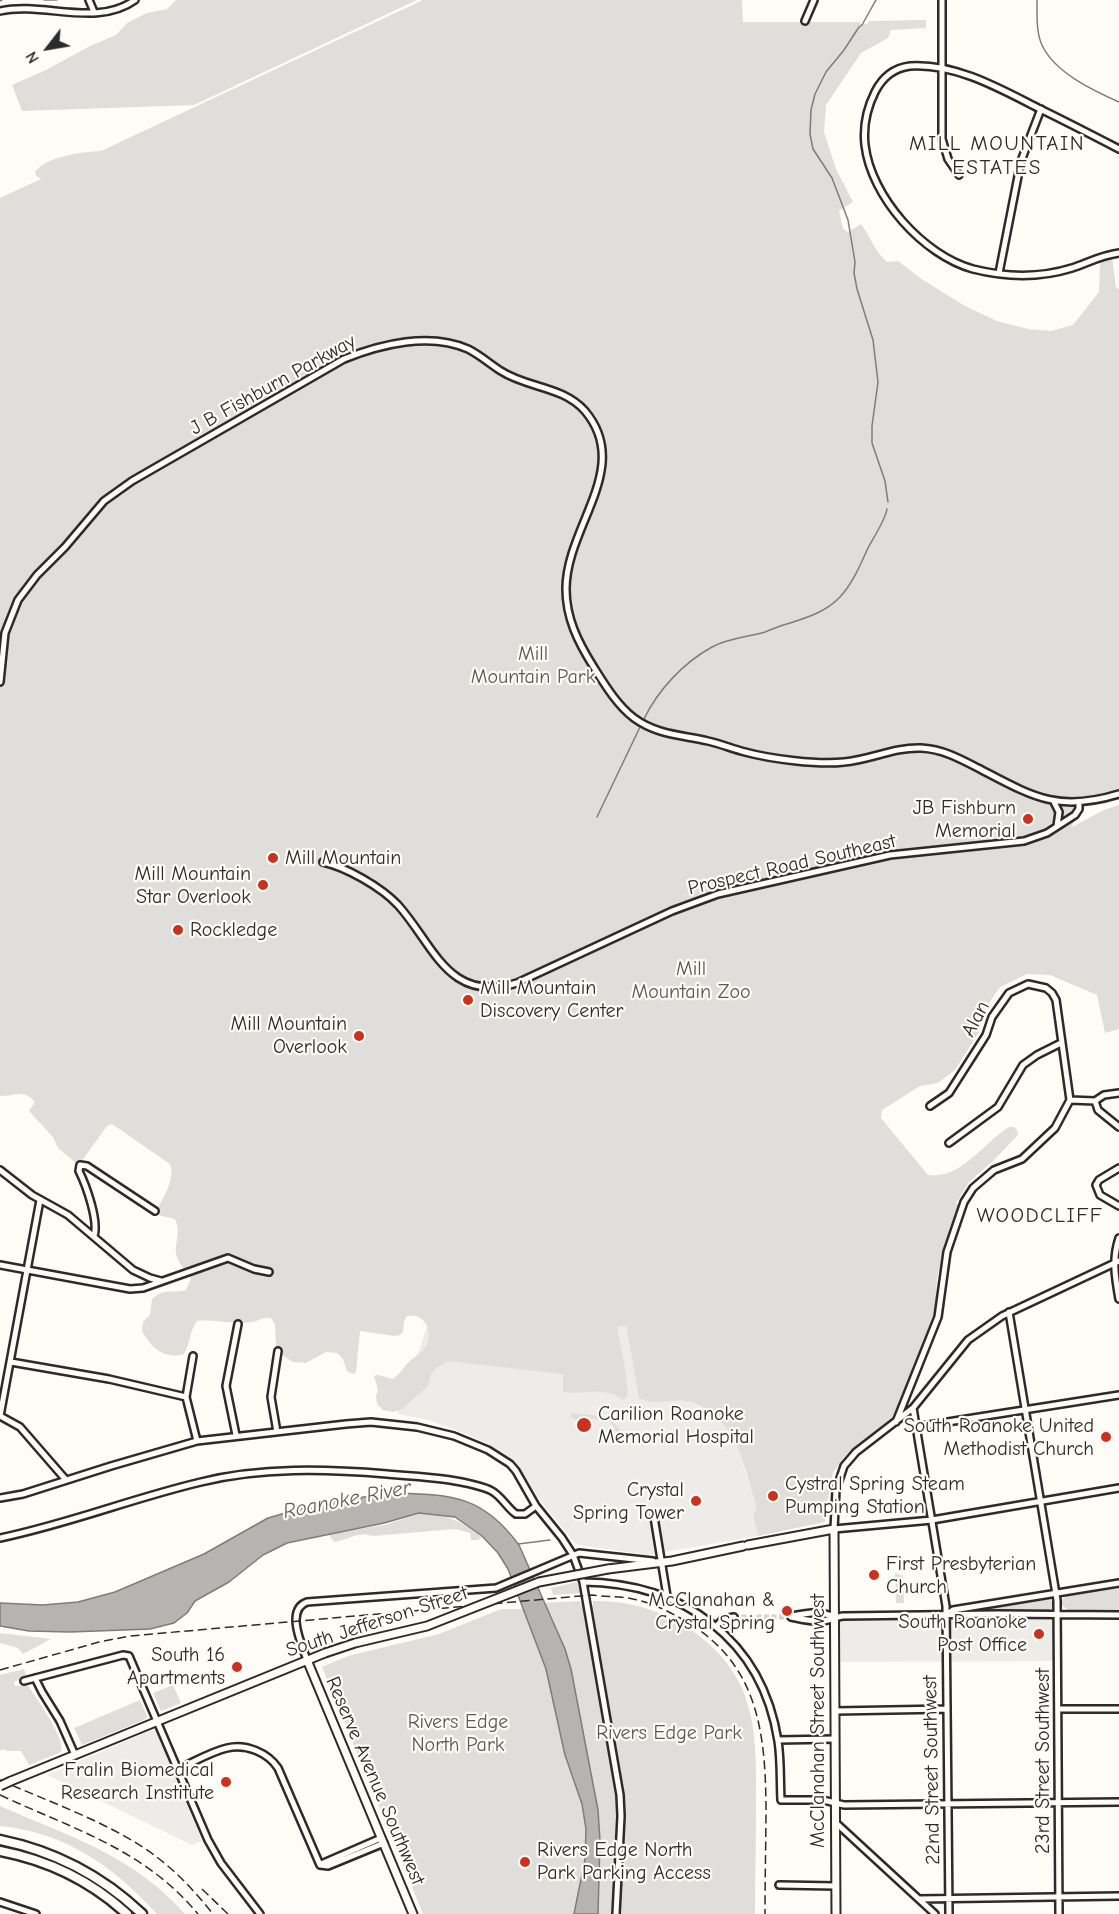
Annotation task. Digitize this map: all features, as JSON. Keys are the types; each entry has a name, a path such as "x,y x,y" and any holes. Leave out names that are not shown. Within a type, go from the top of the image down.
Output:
{"highway":[{"path":"0,1840 48,1853 82,1869 111,1888 142,1914"},
{"path":"0,1851 46,1864 75,1877 127,1914"}],"main road":[{"name":"South Jefferson Street","path":"0,1786 325,1653 364,1640 427,1626 539,1582 578,1573 661,1563 834,1529"},
{"name":"McClanahan Street Southwest","path":"834,1529 836,1914"},
{"name":"Reserve Avenue Southwest","path":"308,1660 413,1914"}],"street":[{"path":"89,0 94,12"},
{"path":"0,11 23,9 94,12 116,10 135,0"},
{"path":"805,21 814,0"},
{"path":"942,0 942,139 948,159 959,176"},
{"path":"1119,149 982,81 942,69 910,66 896,70 884,78 868,110 864,132 867,156 874,176 906,226 922,242 953,262 999,273 1045,275 1119,253"},
{"path":"999,273 1021,161 1041,110"},
{"name":"J B Fishburn Parkway","path":"0,682 5,633 18,600 37,575 65,548 112,494 344,359 392,344 441,343 468,349 512,377 568,397 582,408 594,424 601,441 603,467 568,563 566,589 568,610 574,632 592,664 618,703 634,718 663,733 712,742 753,754 798,760 839,763 901,749 938,750 961,759 1019,790 1054,802 1079,803 1119,794"},
{"path":"1054,802 1060,819 1056,828"},
{"name":"Prospect Road Southeast","path":"323,862 348,871 394,902 441,964 464,981 491,988 508,986 672,911 718,894 890,855 1011,844 1038,837 1056,828 1075,816 1079,803"},
{"name":"Alan","path":"930,1106 949,1093 986,1035 992,1017 1009,993 1028,984 1046,988 1052,993 1056,1000 1061,1043"},
{"path":"896,1422 938,1317 947,1252 964,1202 973,1188 994,1170 1022,1159 1055,1128 1070,1100 1061,1043 1048,1048 1028,1061 1018,1072 998,1107 949,1143"},
{"path":"1070,1100 1095,1101 1104,1095 1119,1093"},
{"path":"1095,1101 1098,1110 1119,1127"},
{"path":"94,1236 95,1227 88,1192 79,1171 80,1165 87,1166 155,1211"},
{"path":"1119,1168 1099,1180 1096,1189 1100,1195 1119,1206"},
{"path":"0,1170 40,1200 68,1215 133,1270 163,1281"},
{"path":"40,1200 0,1416 20,1427 66,1480"},
{"path":"1119,1238 1114,1254 1117,1262 1119,1298"},
{"path":"0,1265 130,1289 142,1288 228,1258 254,1269 269,1272"},
{"path":"834,1529 836,1490 844,1466 856,1452 913,1408 968,1340 1009,1312 1117,1262"},
{"name":"23rd Street Southwest","path":"1009,1312 1057,1594 1059,1914"},
{"path":"236,1435 226,1386 238,1324"},
{"path":"277,1432 271,1397 278,1351"},
{"path":"193,1356 186,1397 197,1441"},
{"path":"11,1362 109,1379 186,1397"},
{"path":"916,1427 1119,1395"},
{"name":"22nd Street Southwest","path":"913,1408 946,1615 949,1914"},
{"path":"0,1498 23,1494 197,1441 371,1422 399,1424 453,1436 488,1450 510,1464 536,1506 573,1555 583,1582 621,1801 616,1914"},
{"path":"0,1538 55,1525 201,1482 250,1474 348,1471 416,1476 491,1491 516,1514 525,1514 536,1506"},
{"name":"South Jefferson Street","path":"834,1529 932,1520 1119,1488"},
{"path":"654,1517 667,1596"},
{"path":"308,1660 298,1633 297,1609 302,1604 503,1586 584,1552 661,1563"},
{"path":"583,1582 631,1586 667,1596 692,1609 716,1627 744,1658 764,1692 778,1740 781,1800 823,1800 835,1803 1119,1803"},
{"path":"946,1615 953,1610 1119,1583"},
{"path":"834,1617 824,1612 807,1612 791,1617 807,1621 824,1621 834,1617 1119,1614"},
{"path":"716,1627 723,1619 734,1617"},
{"path":"24,1681 126,1655 131,1659 214,1852 260,1914"},
{"path":"35,1678 60,1721 75,1755"},
{"path":"1058,1708 1119,1709"},
{"path":"835,1711 946,1709"},
{"path":"778,1740 835,1739"},
{"path":"178,1769 229,1747 250,1749 272,1758 320,1865 382,1840"},
{"path":"835,1822 935,1914"},
{"path":"779,1885 836,1886"},
{"path":"919,1899 1119,1896"},
{"path":"0,1902 36,1914"}],"shaded area":[{"name":"Carilion Roanoke Memorial Hospital","path":"435,1302 609,1327 626,1326 639,1399 656,1402 687,1401 721,1420 733,1434 757,1507 753,1516 758,1536 648,1555 575,1543 541,1502 515,1461 487,1443 456,1430 428,1420 398,1414"},
{"path":"1058,1613 1058,1661 834,1662 834,1617"},
{"path":"152,1730 157,1732 202,1841 192,1845 47,1775"}],"green space":[{"path":"176,0 417,0 194,105 22,111 12,85 116,35 127,23 147,13 167,9"},
{"name":"Mill Mountain Park","path":"423,0 742,0 743,22 861,22 860,24 867,24 869,21 926,20 926,28 891,30 888,38 861,53 826,105 824,132 836,169 853,202 839,211 843,229 848,232 861,224 879,254 887,262 898,261 923,280 965,306 997,321 1028,329 1051,331 1073,325 1099,292 1100,261 1112,257 1116,288 1119,289 1119,792 1079,802 1072,827 1104,810 1119,805 1119,1029 1105,1033 1097,995 1050,975 1027,974 1000,987 985,1009 979,1032 955,1070 938,1083 920,1086 882,1110 881,1118 928,1175 951,1172 971,1159 1009,1127 1014,1127 1018,1135 969,1182 956,1203 958,1205 943,1249 937,1279 935,1313 893,1419 858,1444 844,1457 833,1473 825,1522 758,1536 753,1516 757,1507 742,1459 728,1431 706,1409 690,1402 655,1402 639,1399 626,1326 617,1327 628,1395 624,1400 608,1393 563,1392 563,1374 447,1361 435,1369 428,1386 401,1410 393,1412 383,1410 377,1404 378,1390 374,1376 393,1379 423,1350 429,1338 428,1327 422,1319 413,1315 407,1316 400,1335 360,1331 356,1372 353,1374 347,1371 343,1359 337,1353 326,1352 306,1363 293,1362 282,1355 276,1346 275,1325 271,1318 245,1323 197,1321 184,1354 171,1355 159,1351 142,1331 143,1322 150,1315 152,1299 165,1292 186,1290 191,1278 177,1257 178,1230 175,1219 154,1214 170,1183 170,1164 112,1124 107,1126 81,1162 77,1164 58,1148 53,1137 29,1111 35,1102 31,1098 22,1094 0,1096 0,198 41,179 36,176 35,172 48,162 75,154 101,151"},
{"path":"572,1413 609,1417 623,1433 639,1433 641,1442 637,1443 619,1436 610,1421 586,1418 582,1423 571,1417"},
{"path":"419,1514 452,1519 482,1537 478,1540 471,1540 470,1533 455,1529 373,1536 359,1535 335,1542 329,1534 384,1525"},
{"path":"895,1573 903,1576 904,1603 896,1603"},
{"path":"577,1582 580,1593 553,1595 551,1588"},
{"path":"1119,1587 1119,1610 1068,1610 1062,1605 1062,1600 1066,1596"},
{"path":"1049,1599 1054,1604 1049,1610 961,1612"},
{"name":"Rivers Edge Park","path":"580,1601 581,1604 593,1605 593,1601 631,1604 666,1616 688,1628 711,1646 728,1665 740,1684 748,1706 756,1752 755,1914 598,1914 600,1841 598,1810 571,1669 544,1603"},
{"name":"Rivers Edge North Park","path":"501,1609 523,1609 546,1669 567,1763 582,1804 586,1848 574,1914 423,1914 322,1667 348,1656 439,1634"},
{"path":"0,1633 51,1639 23,1654 18,1648 0,1643"},
{"path":"24,1669 26,1674 23,1679 15,1681 14,1685 27,1684 55,1728 61,1746 61,1752 29,1765 21,1751 2,1749 0,1751 0,1675"},
{"path":"173,1685 181,1703 161,1711 153,1693"},
{"path":"140,1700 147,1716 146,1719 82,1745 74,1728"},
{"path":"0,1806 75,1838 122,1862 165,1894 185,1914 157,1914 106,1867 68,1844 47,1836 0,1826"}],"water":[{"name":"Roanoke River","path":"397,1493 435,1495 466,1501 493,1516 519,1545 565,1649 571,1669 598,1810 600,1841 598,1914 574,1914 585,1859 586,1829 582,1804 565,1755 546,1669 508,1569 498,1553 482,1536 455,1517 419,1513 384,1523 287,1543 263,1555 229,1582 195,1601 187,1613 174,1623 150,1629 70,1632 29,1631 0,1626 0,1603 43,1605 78,1602 115,1592 204,1554 268,1518 323,1502"}],"waterway":[{"path":"44,0 57,0"},
{"path":"876,0 862,25 826,72 815,94 811,110 810,134 813,149 832,178 848,220 857,289 873,340 878,382 872,443 885,481 888,502"},
{"path":"1037,0 1039,37 1049,56 1076,80 1119,102"},
{"path":"644,719 656,698 672,678 701,653 725,642 765,632 808,617 834,602 855,575 887,509"},
{"path":"597,817 640,727"},
{"path":"518,1544 550,1540"}],"tunnel":[{"path":"734,1617 791,1617"}],"railway":[{"path":"0,1670 99,1642 130,1636 592,1595 628,1598 647,1603 681,1618 710,1639 729,1658 752,1701 759,1725 765,1777 765,1914"},
{"path":"0,1780 102,1825 141,1846 180,1877 213,1914"},
{"path":"0,1795 80,1830 131,1857 155,1873 198,1914"},
{"path":"202,1889 228,1914"}],"place":[{"name":"JB Fishburn Memorial","path":"1028,819"},
{"name":"Mill Mountain","path":"273,858"},
{"name":"Mill Mountain Star Overlook","path":"263,885"},
{"name":"Rockledge","path":"178,930"},
{"name":"Mill Mountain Discovery Center","path":"468,1000"},
{"name":"Mill Mountain Overlook","path":"359,1036"},
{"name":"Carilion Roanoke Memorial Hospital","path":"584,1425"},
{"name":"South Roanoke United Methodist Church","path":"1106,1437"},
{"name":"Cystral Spring Steam Pumping Station","path":"773,1496"},
{"name":"Crystal Spring Tower","path":"696,1501"},
{"name":"First Presbyterian Church","path":"874,1575"},
{"name":"McClanahan & Crystal Spring","path":"787,1611"},
{"name":"South Roanoke Post Office","path":"1039,1634"},
{"name":"South 16 Apartments","path":"237,1667"},
{"name":"Fralin Biomedical Research Institute","path":"226,1782"},
{"name":"Rivers Edge North Park Parking Access","path":"525,1862"}],"district":[{"name":"MILL MOUNTAIN ESTATES","path":"997,156"},
{"name":"WOODCLIFF","path":"1040,1216"}],"park label":[{"name":"Mill Mountain Zoo","path":"691,980"}]}
